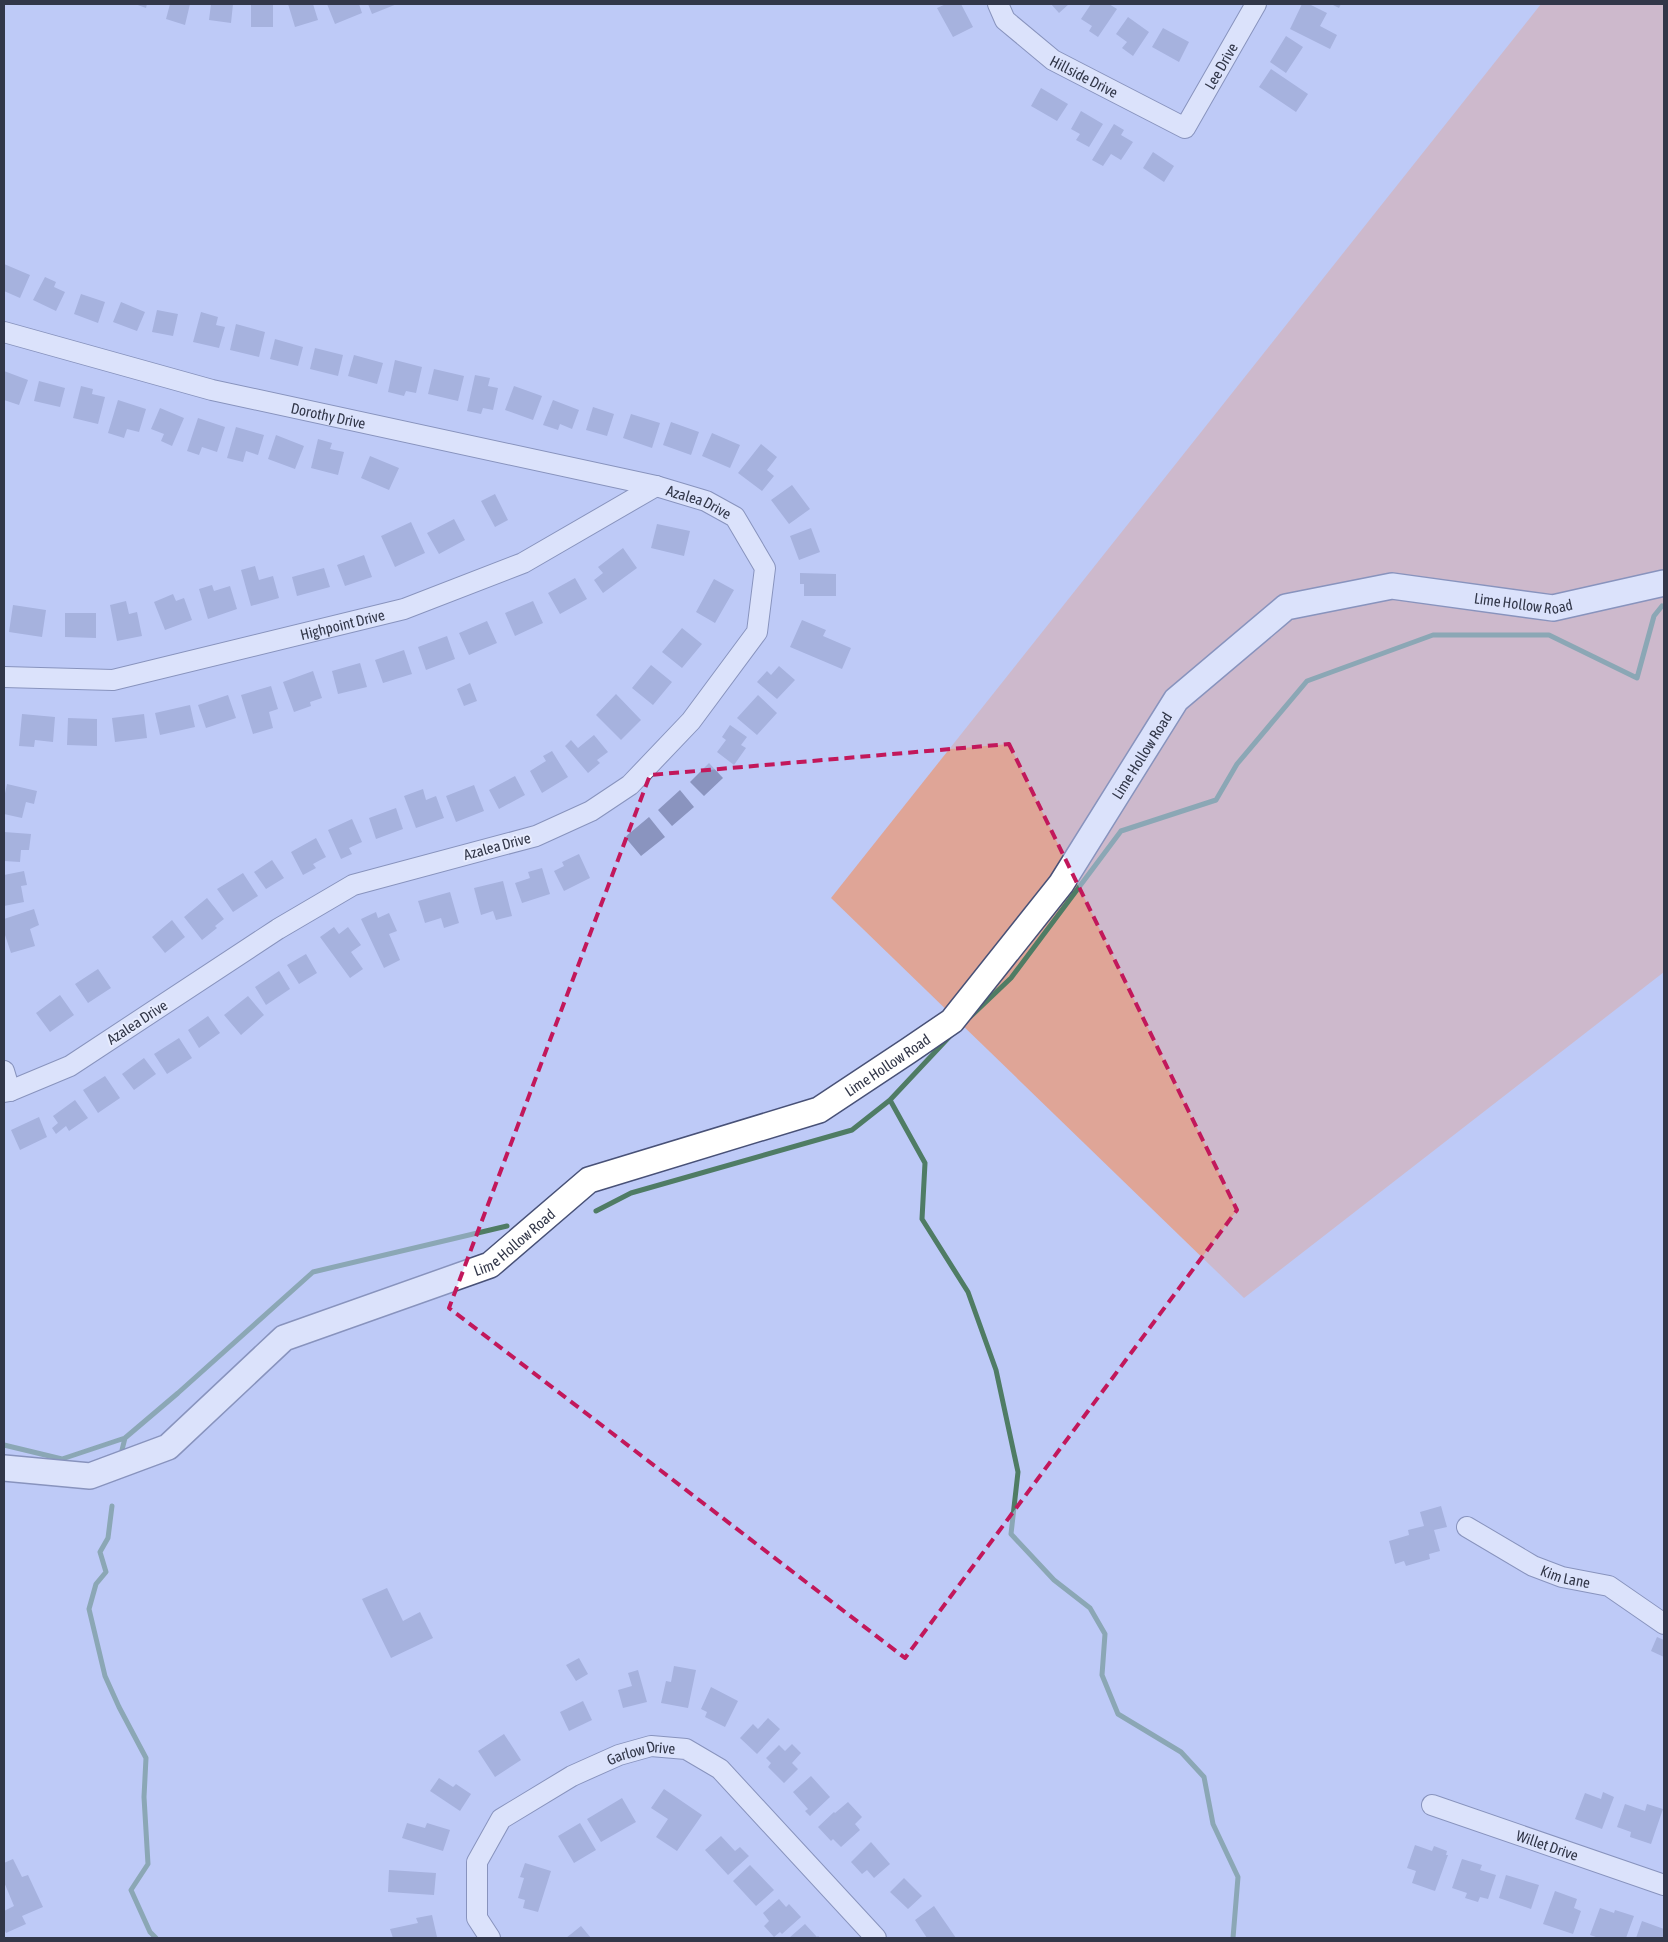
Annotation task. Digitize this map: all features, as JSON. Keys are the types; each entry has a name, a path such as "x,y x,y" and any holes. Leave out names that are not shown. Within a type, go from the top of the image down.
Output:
{"street":[{"name":"Hillside Drive","path":"998,4 1005,20 1053,60 1186,128"},
{"name":"Lee Drive","path":"1186,128 1256,4"},
{"name":"Dorothy Drive","path":"4,332 212,390 656,486"},
{"name":"Highpoint Drive","path":"4,677 113,680 404,609 522,562 656,486"},
{"name":"Azalea Drive","path":"7,1091 70,1066 278,929 353,885 536,836 591,811 630,785 690,721 757,632 765,568 735,517 706,501 656,486"},
{"name":"Lime Hollow Road","path":"4,1468 90,1476 168,1447 284,1338 490,1265 589,1180 819,1110 860,1083 952,1021 1061,884 1176,700 1286,607 1392,586 1553,608 1664,583"},
{"path":"4,1071 7,1091"},
{"name":"Kim Lane","path":"1467,1527 1533,1566 1562,1577 1609,1586 1664,1624"},
{"name":"Garlow Drive","path":"490,1938 477,1918 477,1862 501,1819 572,1776 619,1755 651,1746 686,1749 720,1769 876,1938"},
{"name":"Willet Drive","path":"1432,1805 1664,1885"}],"highlighted area":[{"path":"1009,744 1237,1210 905,1658 449,1308 650,775"}],"shaded area":[{"path":"1541,4 1664,4 1664,972 1244,1298 831,898"}],"building":[{"path":"135,4 147,4 146,8"},
{"path":"170,4 190,4 185,25 166,19"},
{"path":"211,4 233,4 231,23 209,20"},
{"path":"251,4 273,4 273,27 251,27"},
{"path":"288,4 313,4 318,20 295,27"},
{"path":"327,4 359,4 362,13 335,24"},
{"path":"368,4 397,4 372,14"},
{"path":"946,4 961,4 973,27 953,37 937,8"},
{"path":"1051,4 1069,4 1059,13"},
{"path":"1091,4 1109,4 1117,9 1098,37 1089,31 1092,26 1081,19"},
{"path":"1302,4 1309,4 1327,13 1320,26 1337,35 1330,49 1290,29"},
{"path":"1331,4 1341,4 1339,8"},
{"path":"1128,17 1149,32 1133,56 1122,48 1127,42 1116,34"},
{"path":"1163,28 1189,42 1179,62 1152,47"},
{"path":"1286,36 1303,47 1286,73 1270,62"},
{"path":"1271,69 1308,94 1296,112 1259,87"},
{"path":"1041,88 1068,104 1057,121 1031,106"},
{"path":"1081,111 1103,124 1089,147 1076,140 1080,134 1071,129"},
{"path":"1114,124 1124,130 1121,135 1133,142 1121,160 1111,154 1103,166 1092,160"},
{"path":"1153,152 1174,166 1164,182 1143,168"},
{"path":"4,264 30,275 20,298 4,291"},
{"path":"45,277 56,282 54,287 65,292 56,311 33,300"},
{"path":"81,294 105,302 98,323 74,314"},
{"path":"121,302 145,312 137,331 113,322"},
{"path":"157,310 178,314 173,336 152,332"},
{"path":"201,312 218,317 216,325 225,327 219,348 193,342"},
{"path":"236,324 265,332 259,357 230,350"},
{"path":"275,339 303,347 298,366 270,359"},
{"path":"315,348 343,355 338,376 310,369"},
{"path":"354,355 383,363 377,384 348,376"},
{"path":"395,360 422,367 416,393 406,391 404,396 388,392"},
{"path":"434,369 464,376 458,401 428,394"},
{"path":"4,371 28,380 19,405 4,400"},
{"path":"475,375 490,378 488,386 498,388 493,410 483,408 481,414 467,411"},
{"path":"39,381 65,388 60,407 34,401"},
{"path":"81,386 93,389 92,394 105,397 98,424 73,418"},
{"path":"514,386 542,396 533,420 505,410"},
{"path":"118,400 146,409 139,432 127,429 124,438 108,433"},
{"path":"553,400 579,410 572,429 560,424 558,430 543,425"},
{"path":"593,407 614,414 607,436 586,430"},
{"path":"160,408 184,418 172,446 161,441 164,434 151,429"},
{"path":"631,414 660,423 652,448 623,438"},
{"path":"198,418 225,427 217,452 202,447 199,455 187,451"},
{"path":"671,422 699,432 691,455 663,445"},
{"path":"236,427 264,435 258,455 246,451 243,462 227,458"},
{"path":"712,433 740,445 730,468 702,456"},
{"path":"276,435 304,446 295,469 268,459"},
{"path":"318,439 332,443 330,449 344,452 338,475 311,468"},
{"path":"761,444 777,457 767,470 774,476 762,491 738,473"},
{"path":"370,456 399,468 389,490 361,478"},
{"path":"792,485 810,509 789,524 771,500"},
{"path":"495,494 508,520 495,527 481,501"},
{"path":"454,519 465,540 439,554 427,533"},
{"path":"411,522 425,553 395,567 381,536"},
{"path":"657,524 690,531 684,556 651,548"},
{"path":"811,528 820,552 799,560 790,536"},
{"path":"623,548 637,568 603,593 594,580 603,573 598,567"},
{"path":"364,555 372,577 345,586 337,565"},
{"path":"255,566 259,580 273,576 279,598 251,606 241,570"},
{"path":"324,568 330,587 297,596 292,577"},
{"path":"800,573 836,574 836,596 804,596 804,584 800,584"},
{"path":"575,578 587,599 560,614 548,593"},
{"path":"714,579 734,590 715,623 696,612"},
{"path":"212,585 214,591 230,586 237,609 208,619 199,589"},
{"path":"173,594 176,601 184,598 192,620 165,630 154,602"},
{"path":"126,601 129,614 137,612 142,636 117,641 110,605"},
{"path":"533,601 543,623 515,636 505,613"},
{"path":"13,605 46,610 42,637 9,632"},
{"path":"65,613 96,613 96,638 65,637"},
{"path":"802,620 826,630 823,636 851,648 842,669 790,647"},
{"path":"487,621 497,643 469,655 459,633"},
{"path":"682,628 702,644 682,668 662,652"},
{"path":"447,636 455,659 426,670 418,647"},
{"path":"404,650 412,674 383,683 375,660"},
{"path":"360,663 367,687 338,694 332,671"},
{"path":"651,665 672,682 653,705 632,688"},
{"path":"779,666 795,680 777,699 757,682 767,671 771,675"},
{"path":"313,671 322,698 310,702 311,706 294,712 283,682"},
{"path":"470,683 477,701 464,706 457,689"},
{"path":"271,686 278,709 269,712 273,728 253,734 241,695"},
{"path":"616,694 641,720 621,740 596,715"},
{"path":"228,695 236,718 206,728 198,705"},
{"path":"758,695 777,713 757,735 737,718"},
{"path":"190,705 195,727 160,735 155,713"},
{"path":"22,714 55,717 53,742 35,740 34,747 19,746"},
{"path":"144,714 147,738 115,742 112,718"},
{"path":"68,718 97,719 97,746 67,745"},
{"path":"730,725 747,737 741,745 746,748 734,765 717,752 726,740 722,737"},
{"path":"594,735 608,752 597,760 600,763 588,773 565,746 571,740 578,748"},
{"path":"552,751 568,777 542,793 530,771 546,761 543,756"},
{"path":"709,763 723,778 704,796 690,782"},
{"path":"515,776 525,795 499,809 489,790"},
{"path":"7,784 37,791 34,804 26,802 22,818 4,814 4,798"},
{"path":"474,785 484,811 456,822 446,796"},
{"path":"423,789 426,800 436,796 444,818 416,828 404,796"},
{"path":"680,790 694,807 672,826 658,810"},
{"path":"396,808 403,829 376,839 369,818"},
{"path":"649,817 665,837 641,856 625,837"},
{"path":"352,819 362,842 349,848 352,854 341,859 328,830"},
{"path":"4,832 31,834 29,850 21,850 20,862 4,861"},
{"path":"316,838 326,857 313,864 316,868 303,875 291,852"},
{"path":"579,854 590,878 564,891 554,871 564,866 562,862"},
{"path":"272,860 284,878 266,889 254,872"},
{"path":"542,868 550,894 522,903 515,883 530,878 528,872"},
{"path":"24,871 27,885 21,886 24,902 4,906 4,875"},
{"path":"243,873 258,896 233,912 217,889"},
{"path":"503,881 512,916 496,920 493,911 481,915 474,888"},
{"path":"450,892 459,923 444,928 441,918 425,923 418,901"},
{"path":"207,898 224,919 215,926 217,928 202,940 184,917"},
{"path":"34,909 39,925 30,929 35,946 11,953 4,932 4,919"},
{"path":"376,912 378,918 389,913 397,931 389,934 400,960 384,968 361,919"},
{"path":"172,920 185,937 165,953 152,937"},
{"path":"334,927 339,934 348,927 361,945 351,952 363,969 350,978 320,937"},
{"path":"306,954 317,973 299,984 287,965"},
{"path":"98,969 111,988 88,1003 75,984"},
{"path":"279,971 290,989 266,1005 255,987"},
{"path":"60,995 74,1015 50,1032 36,1013"},
{"path":"248,996 264,1015 241,1035 224,1015"},
{"path":"208,1016 220,1033 199,1048 188,1030"},
{"path":"179,1038 192,1058 167,1074 154,1054"},
{"path":"144,1058 156,1074 134,1090 122,1074"},
{"path":"105,1076 120,1098 98,1113 83,1090"},
{"path":"75,1100 88,1118 69,1131 66,1126 56,1134 52,1128 58,1123 53,1116"},
{"path":"39,1117 47,1137 20,1150 11,1130"},
{"path":"1441,1506 1447,1527 1434,1530 1440,1551 1429,1554 1430,1559 1406,1566 1404,1561 1395,1564 1389,1541 1409,1535 1408,1530 1424,1526 1420,1512"},
{"path":"387,1588 403,1621 420,1612 433,1638 391,1658 362,1599"},
{"path":"1657,1637 1664,1640 1664,1657 1651,1651"},
{"path":"579,1658 588,1674 576,1681 566,1665"},
{"path":"674,1666 696,1670 688,1708 661,1703 666,1681 671,1682"},
{"path":"638,1670 647,1702 623,1708 618,1690 632,1686 628,1673"},
{"path":"711,1687 738,1701 725,1727 705,1717 707,1712 701,1709"},
{"path":"583,1701 592,1720 569,1731 560,1712"},
{"path":"768,1718 780,1729 757,1754 740,1738 753,1724 758,1729"},
{"path":"504,1734 521,1760 495,1777 478,1751"},
{"path":"792,1744 801,1753 792,1763 798,1769 784,1783 768,1767 771,1763 766,1758 779,1745 785,1751"},
{"path":"811,1776 830,1797 810,1816 805,1811 808,1809 793,1792"},
{"path":"439,1778 453,1787 456,1784 471,1794 460,1811 430,1791"},
{"path":"664,1789 702,1815 677,1851 656,1837 668,1819 651,1808"},
{"path":"1603,1792 1614,1797 1602,1829 1575,1819 1585,1793 1601,1799"},
{"path":"622,1798 636,1822 601,1842 587,1819"},
{"path":"848,1802 862,1817 855,1824 860,1830 841,1847 833,1839 831,1841 818,1827"},
{"path":"1625,1804 1645,1811 1647,1804 1663,1809 1651,1844 1630,1837 1631,1832 1617,1827"},
{"path":"407,1823 425,1828 427,1823 450,1830 443,1851 402,1838"},
{"path":"580,1823 596,1850 574,1863 558,1836"},
{"path":"721,1836 735,1851 740,1847 749,1856 728,1875 705,1850"},
{"path":"871,1842 890,1864 874,1878 867,1870 862,1874 851,1862"},
{"path":"1415,1845 1432,1851 1434,1846 1447,1851 1446,1855 1448,1855 1435,1891 1412,1883 1416,1871 1407,1868"},
{"path":"13,1859 22,1877 28,1875 43,1907 22,1916 26,1924 6,1933 4,1929 4,1911 14,1906 4,1882 4,1863"},
{"path":"1462,1859 1482,1865 1480,1870 1496,1875 1488,1899 1480,1897 1478,1902 1465,1898 1467,1893 1452,1888"},
{"path":"525,1863 551,1871 538,1912 523,1908 525,1900 518,1898 524,1878 520,1877"},
{"path":"750,1865 774,1890 756,1906 733,1881"},
{"path":"389,1870 436,1873 434,1895 388,1892"},
{"path":"1506,1875 1539,1885 1531,1909 1499,1898"},
{"path":"904,1878 922,1896 908,1909 890,1892"},
{"path":"1555,1891 1577,1899 1574,1908 1581,1911 1573,1934 1543,1924"},
{"path":"779,1899 786,1907 789,1904 801,1917 782,1934 780,1932 774,1937 764,1926 769,1921 763,1913"},
{"path":"934,1906 956,1938 927,1938 915,1920"},
{"path":"1600,1908 1614,1913 1615,1910 1634,1916 1626,1938 1599,1938 1590,1935"},
{"path":"432,1915 437,1937 393,1938 390,1929 418,1923 416,1918"},
{"path":"1642,1921 1664,1929 1664,1938 1636,1938"},
{"path":"805,1924 820,1938 789,1938"},
{"path":"581,1926 591,1938 566,1938"}],"waterway":[{"path":"970,1017 1011,978 1121,831 1216,800 1237,764 1307,681 1433,635 1549,635 1637,678 1654,616 1662,606"},
{"path":"596,1211 631,1193 852,1130 890,1100 951,1035"},
{"path":"890,1100 925,1163 922,1219 968,1292 996,1370 1018,1472 1011,1534 1054,1580 1090,1608 1105,1634 1102,1675 1118,1714 1181,1752 1204,1777 1213,1824 1238,1877 1233,1938"},
{"path":"4,1445 62,1459 125,1438 313,1272 507,1226"},
{"path":"122,1450 125,1438"},
{"path":"112,1506 108,1538 100,1552 106,1572 96,1584 89,1609 105,1676 146,1758 144,1797 148,1864 131,1890 150,1932 156,1938"}]}
